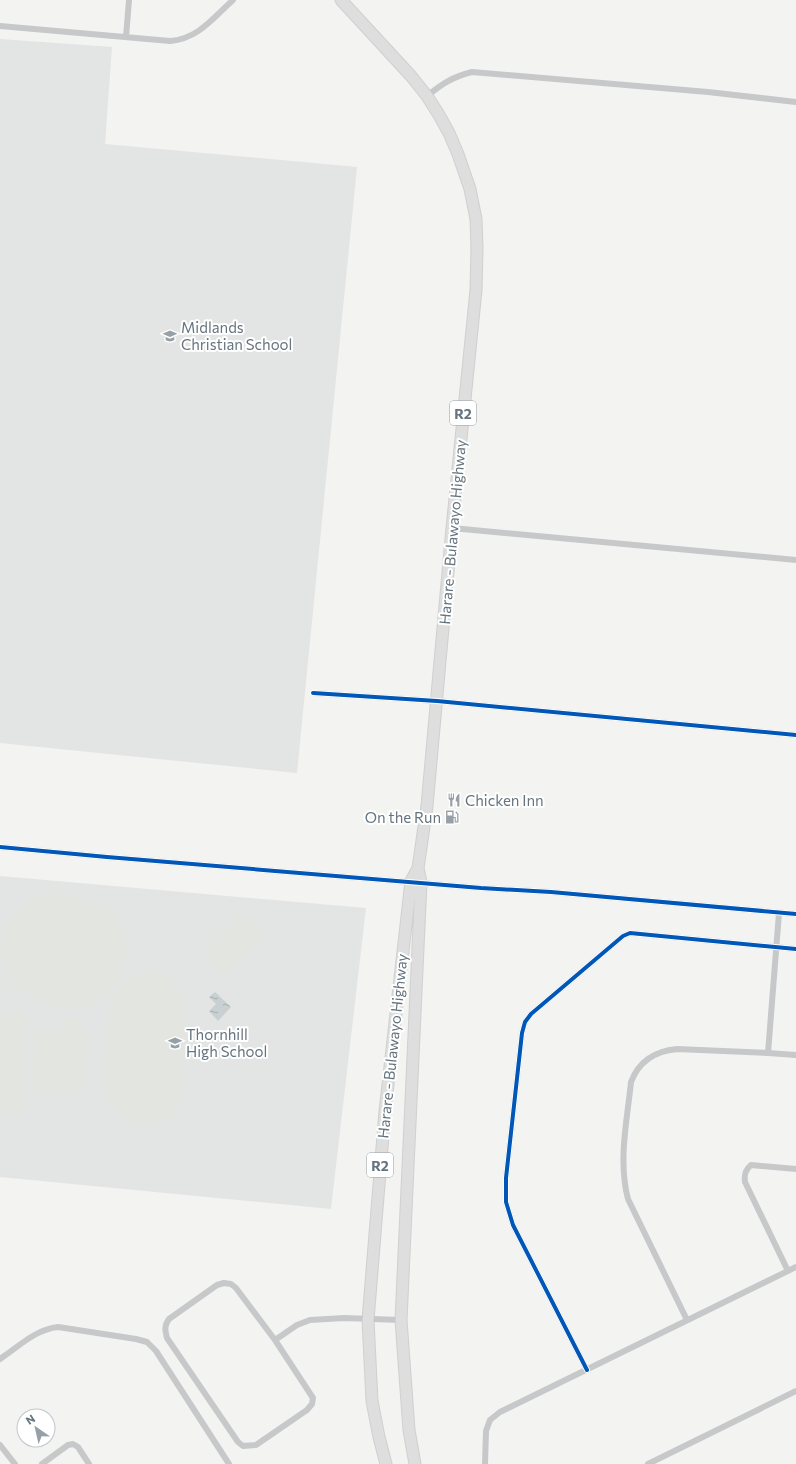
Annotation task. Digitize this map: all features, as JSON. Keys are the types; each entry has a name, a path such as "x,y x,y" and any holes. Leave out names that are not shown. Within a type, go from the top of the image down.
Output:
{"highway":[{"name":"Harare - Bulawayo Highway","path":"341,0 387,49 427,96 449,132 470,189 476,219 477,248 476,290 452,528 427,806 384,1111 368,1320 372,1401 386,1464"},
{"name":"Harare - Bulawayo Highway","path":"414,1464 409,1430 401,1320 416,882"}],"street":[{"path":"126,37 129,0"},
{"path":"0,26 170,41 179,40 188,38 200,31 233,0"},
{"path":"427,96 444,82 458,75 472,72 708,92 796,102"},
{"path":"452,528 796,560"},
{"path":"313,693 437,701 796,735"},
{"path":"0,847 481,888 551,892 796,914"},
{"path":"768,1053 779,913"},
{"path":"587,1370 513,1225 506,1202 508,1155 522,1033 525,1022 531,1014 617,941 630,933 796,949"},
{"path":"686,1320 628,1199 625,1187 623,1156 631,1082 634,1074 639,1067 658,1052 667,1050 677,1049 796,1055"},
{"path":"788,1271 744,1178 745,1172 751,1165 796,1169"},
{"path":"485,1464 486,1431 490,1420 500,1412 796,1267"},
{"path":"224,1283 231,1284 236,1288 275,1340 313,1398 312,1404 307,1410 256,1445 243,1446 238,1442 167,1338 165,1325 169,1319 217,1285 224,1283"},
{"path":"275,1340 297,1325 310,1320 344,1318 401,1320"},
{"path":"0,1359 38,1333 48,1328 58,1327 147,1342 156,1351 229,1464"},
{"path":"648,1464 796,1391"},
{"path":"42,1464 68,1445 73,1444 78,1447 89,1464"},
{"path":"0,1445 15,1464"}],"shaded area":[{"name":"Midlands Christian School","path":"0,39 112,47 105,144 357,167 297,773 0,743"},
{"name":"Thornhill High School","path":"0,876 366,908 331,1209 0,1177"},
{"path":"57,892 98,903 114,913 123,929 127,947 123,972 106,998 86,1008 64,1009 35,1000 10,980 0,956 2,930 24,904 39,894"},
{"path":"244,913 267,935 223,979 203,955"},
{"path":"145,972 157,972 168,977 187,1001 182,1102 173,1116 158,1123 143,1124 129,1121 117,1113 106,1098 103,1071 111,999 121,983 130,977"},
{"path":"0,1011 27,1011 23,1111 0,1112"},
{"path":"66,1018 79,1019 79,1032 88,1032 84,1095 32,1092 35,1030 66,1031"}],"water":[{"path":"215,992 231,1007 218,1021 209,1011 216,1004 209,997"}],"cycle path":[{"path":"313,693 437,701 796,735"},
{"path":"0,847 481,888 551,892 796,914"},
{"path":"587,1370 513,1225 506,1202 506,1178 522,1033 525,1022 531,1014 623,936 630,933 796,949"}],"place":[{"name":"Midlands Christian School","path":"170,336"},
{"name":"Chicken Inn","path":"454,800"},
{"name":"On the Run","path":"452,817"},
{"name":"Thornhill High School","path":"175,1043"}]}
